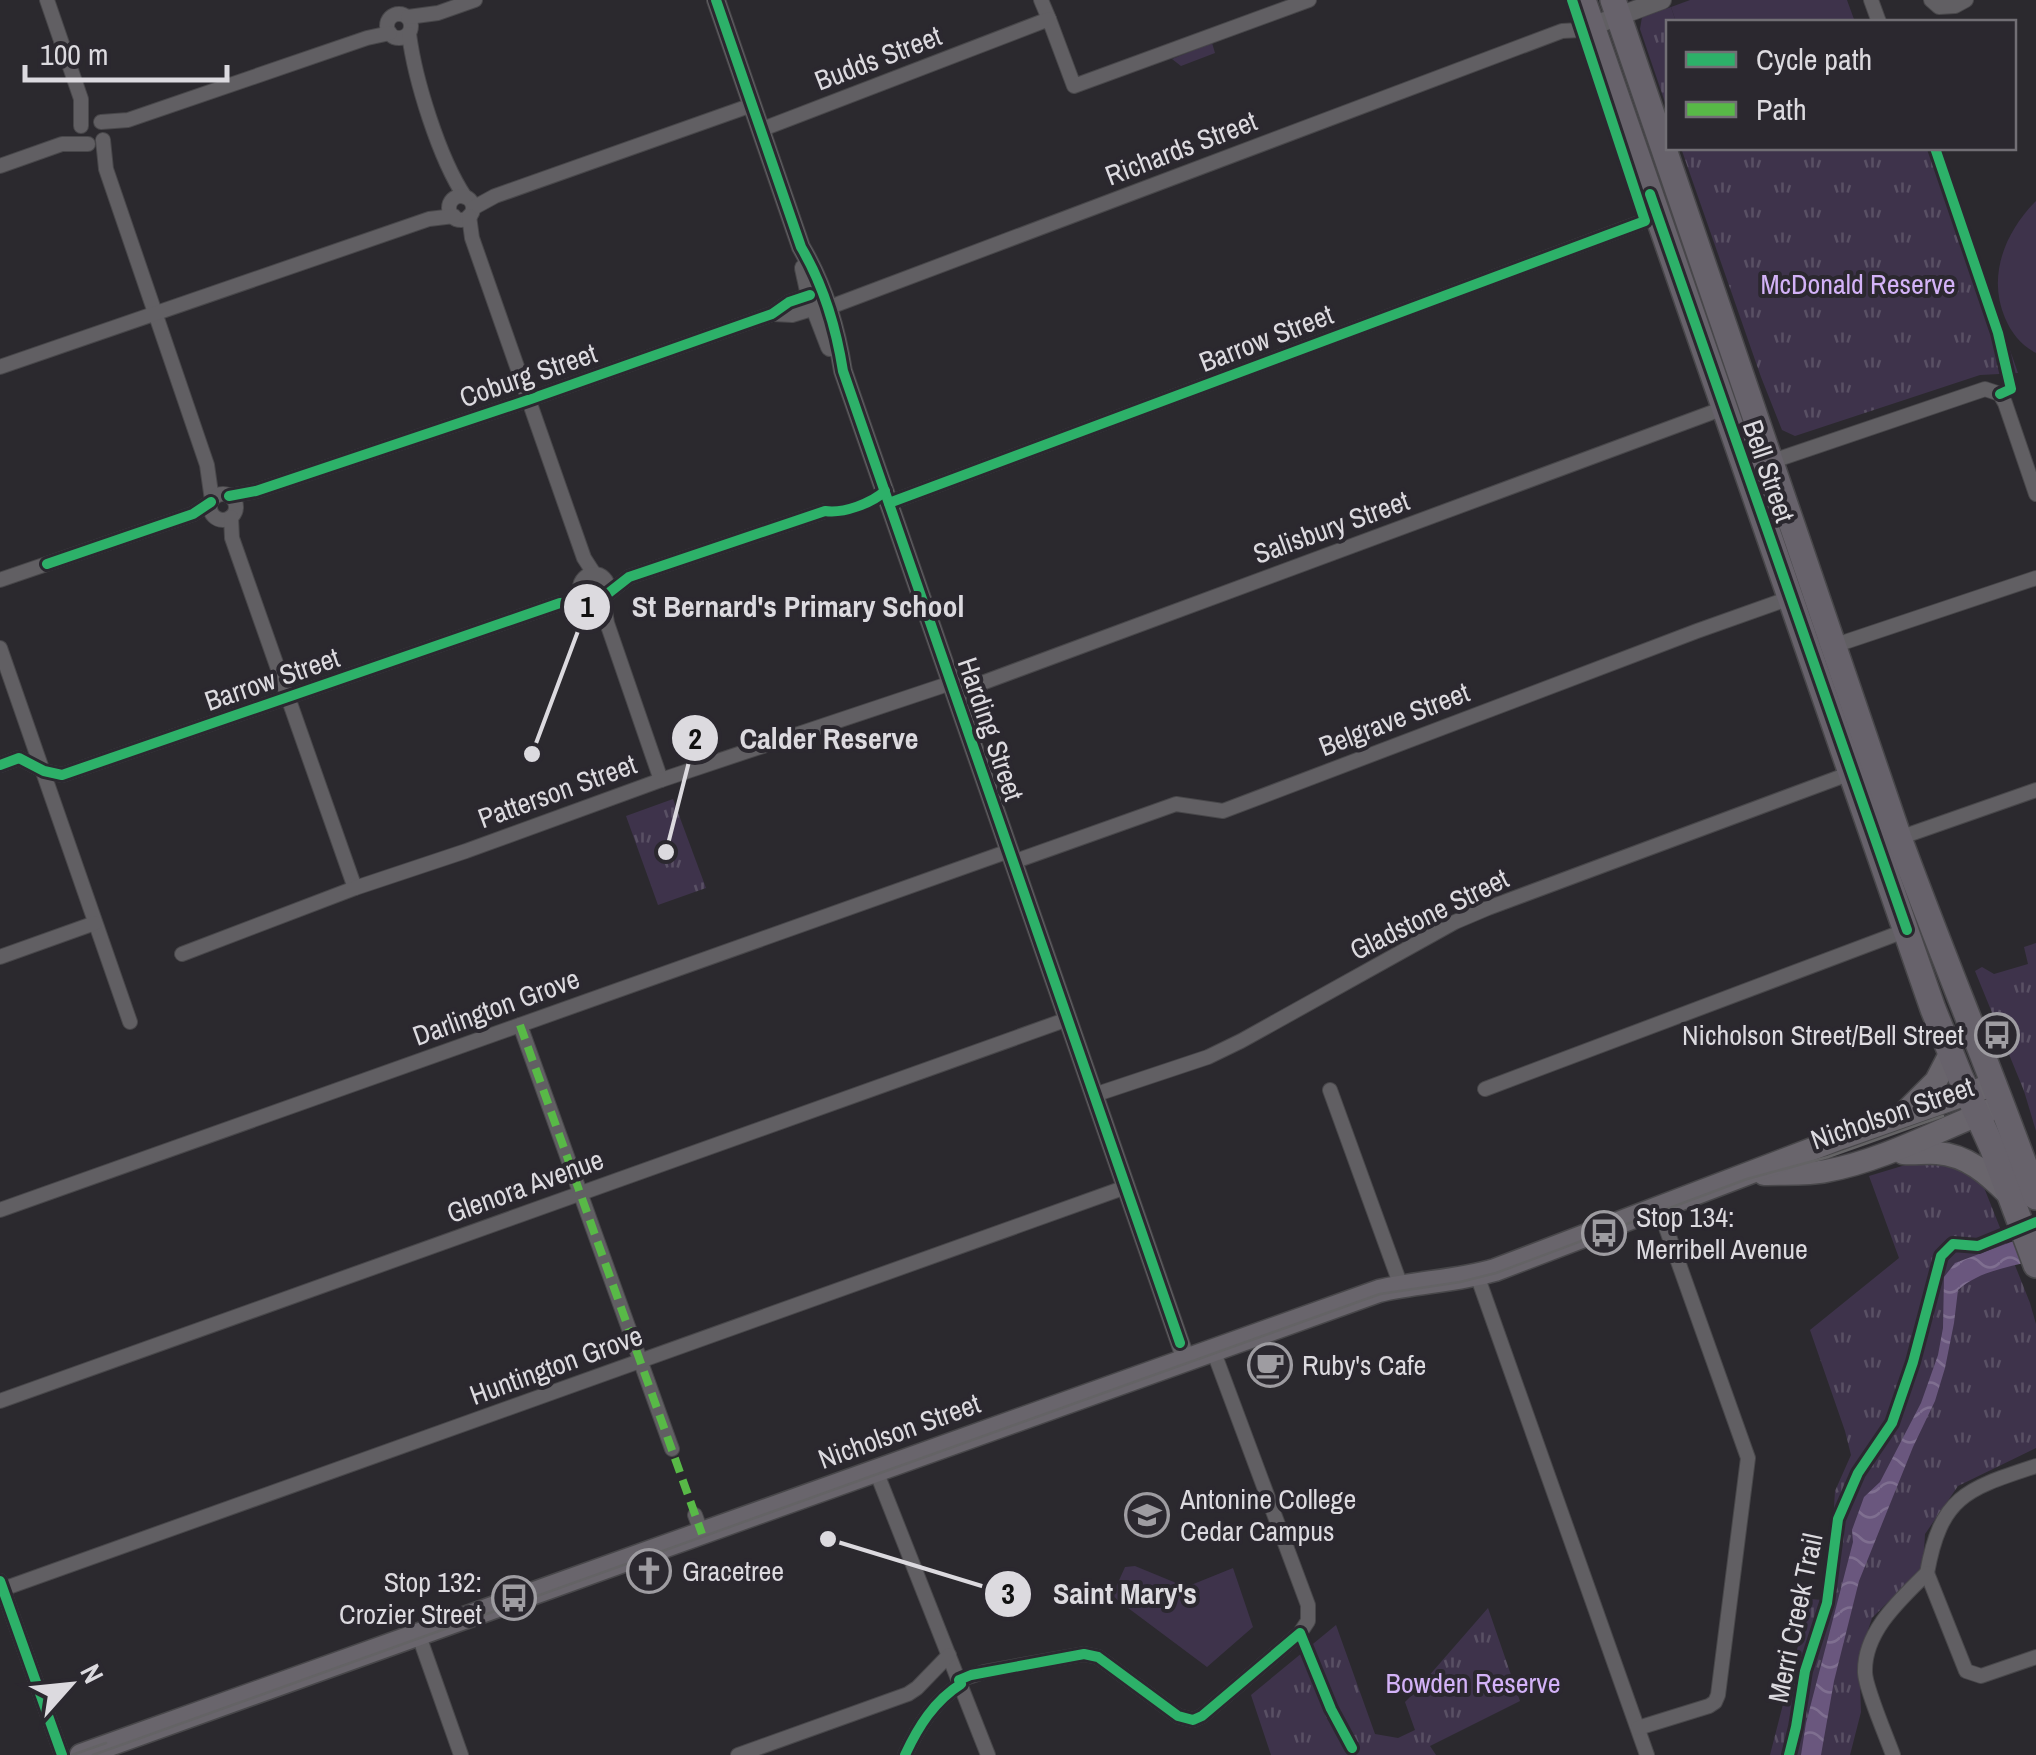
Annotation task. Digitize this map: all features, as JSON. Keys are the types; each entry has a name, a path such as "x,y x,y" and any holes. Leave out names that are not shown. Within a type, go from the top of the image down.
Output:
{"highway":[{"name":"Bell Street","path":"1616,8 1899,838 1999,1095 2025,1199 2036,1265"},
{"name":"Bell Street","path":"1588,12 1932,1008 1973,1104 2025,1199"},
{"path":"1932,1008 1960,997"}],"main road":[{"path":"1901,1116 1936,1081 1950,1054"},
{"name":"Nicholson Street","path":"80,1755 420,1636 699,1524 876,1471 1361,1297 1401,1286 1477,1276 1901,1116 1973,1104 1999,1095"},
{"name":"Nicholson Street","path":"1741,1178 1825,1172 1890,1151 1973,1104"},
{"path":"1890,1151 1962,1158 2025,1199"}],"street":[{"path":"47,0 81,99 98,135"},
{"path":"392,0 408,25 412,64"},
{"path":"392,0 390,26 412,64 584,558 590,579 583,596 598,599 629,578 825,511"},
{"path":"390,26 403,38 408,25 476,0"},
{"name":"Harding Street","path":"716,0 801,247 814,268 817,305 838,338 843,371 1186,1360"},
{"path":"1041,0 1074,86 1310,0"},
{"path":"1588,12 1662,0"},
{"path":"1930,0 1940,7 1966,0"},
{"name":"Richards Street","path":"817,305 1562,32 1589,32 1588,12"},
{"name":"Richards Street","path":"1562,32 1588,12"},
{"path":"0,166 368,38 390,26 396,14 408,25"},
{"name":"Budds Street","path":"760,130 1049,19"},
{"path":"80,127 81,99"},
{"path":"0,366 752,105"},
{"path":"62,144 91,119 286,698 355,888"},
{"name":"Barrow Street","path":"890,503 1658,216"},
{"name":"Coburg Street","path":"222,508 256,491 772,314 792,315 817,305"},
{"path":"1745,471 1985,389 2000,394 2036,494"},
{"name":"Salisbury Street","path":"953,688 1724,408"},
{"path":"0,580 193,514 222,508"},
{"path":"590,579 629,578"},
{"path":"1833,646 2036,578"},
{"path":"590,579 607,583 598,599 660,780"},
{"name":"Barrow Street","path":"560,604 590,579"},
{"name":"Belgrave Street","path":"1011,856 1176,804 1223,811 1790,598"},
{"name":"Barrow Street","path":"0,765 19,758 44,771 62,774 560,604 598,599"},
{"path":"0,648 130,1022"},
{"name":"Patterson Street","path":"182,954 660,780 953,688"},
{"name":"Gladstone Street","path":"1094,1095 1208,1057 1454,922 1851,773"},
{"path":"1899,838 2036,790"},
{"name":"Darlington Grove","path":"0,1210 1011,856"},
{"path":"0,957 95,923"},
{"path":"1485,1088 1906,930"},
{"name":"Glenora Avenue","path":"0,1401 1068,1019"},
{"path":"520,1025 672,1448"},
{"path":"1330,1090 1401,1286"},
{"name":"Huntington Grove","path":"1,1585 1126,1187"},
{"path":"1638,1728 1715,1702 1748,1458 1659,1208"},
{"path":"1477,1276 1647,1755"},
{"path":"905,1755 924,1720 944,1697 960,1682 984,1672 1084,1654 1098,1657 1178,1716 1193,1720 1300,1632 1308,1621 1308,1605 1213,1350"},
{"path":"2036,1466 1962,1496 1942,1518 1932,1543 1927,1573 1966,1671 1981,1676 2036,1657"},
{"path":"876,1471 988,1755"},
{"path":"1893,1755 1864,1673 1883,1617 1927,1573"},
{"path":"1,1585 62,1755"},
{"path":"420,1636 461,1755"},
{"path":"738,1755 908,1694 949,1655"}],"green space":[{"path":"1690,0 1847,0 1854,20 1675,20 1671,7"},
{"path":"1671,7 1675,20 1666,20 1666,105 1640,29 1642,17"},
{"path":"1212,43 1215,53 1181,66 1172,59"},
{"name":"McDonald Reserve","path":"1682,150 1940,150 2018,373 1980,375 1795,436 1782,430"},
{"path":"2036,201 2036,353 2021,343 2011,329 1998,286 2008,241"},
{"path":"673,799 706,888 658,905 626,816"},
{"path":"2036,943 2036,1131 2024,1091 1975,971 1982,967 1994,974 2028,964 2024,947"},
{"path":"1912,1163 1939,1163 1959,1169 1983,1185 2036,1324 2036,1448 1958,1486 1925,1534 1923,1567 1872,1618 1859,1657 1861,1712 1850,1755 1770,1755 1810,1599 1823,1600 1830,1570 1835,1491 1851,1455 1810,1330 1899,1258 1869,1176"},
{"path":"1135,1566 1186,1587 1233,1568 1253,1627 1207,1667 1112,1596 1125,1567"},
{"name":"Bowden Reserve","path":"1488,1608 1520,1701 1430,1746 1436,1755 1271,1755 1251,1695 1336,1625 1375,1734 1398,1738 1415,1730 1405,1702 1429,1682 1427,1678"}],"water":[{"path":"2036,1236 2036,1260 1985,1274 1958,1290 1945,1368 1935,1401 1859,1581 1834,1681 1821,1755 1801,1755 1853,1542 1852,1530 1864,1497 1880,1482 1921,1403 1938,1355 1944,1277 1955,1263"}],"tram line":[{"path":"93,1755 1380,1294 1496,1273 1747,1179 1828,1157 1943,1116"},
{"path":"72,1755 106,1743"}],"marked path":[{"path":"520,1025 702,1534"}],"cycle path":[{"path":"716,0 801,247 828,307 843,371 1180,1343"},
{"path":"889,503 1645,221 1572,0"},
{"path":"1936,150 1998,333 2011,389 2000,394"},
{"path":"1650,194 1907,930"},
{"path":"229,496 256,491 528,400 772,314 789,302 810,295"},
{"path":"606,595 629,577 825,511 857,507 885,491"},
{"path":"47,564 193,514 211,502"},
{"path":"0,765 19,758 62,775 560,603 590,601"},
{"name":"Merri Creek Trail","path":"1789,1755 1805,1671 1827,1603 1838,1519 1858,1473 1892,1423 1941,1256 1953,1244 1978,1246 2036,1222"},
{"path":"0,1581 62,1755"},
{"path":"905,1755 935,1707 961,1684 959,1680 971,1675 1084,1654 1098,1657 1178,1716 1193,1720 1300,1633 1331,1709 1352,1748"}],"place":[{"name":"St Bernard's Primary School","path":"532,754"},
{"name":"Calder Reserve","path":"666,852"},
{"name":"Nicholson Street/Bell Street","path":"1997,1035"},
{"name":"Stop 134: Merribell Avenue","path":"1604,1233"},
{"name":"Ruby's Cafe","path":"1270,1365"},
{"name":"Antonine College Cedar Campus","path":"1147,1515"},
{"name":"Saint Mary's","path":"828,1539"},
{"name":"Gracetree","path":"649,1571"},
{"name":"Stop 132: Crozier Street","path":"514,1598"}]}
